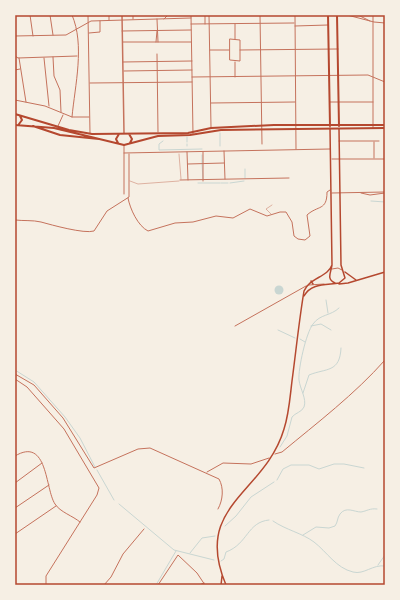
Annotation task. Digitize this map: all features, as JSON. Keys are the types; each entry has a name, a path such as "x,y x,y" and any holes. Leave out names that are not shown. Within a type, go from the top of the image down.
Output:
{"main road":[{"path":"328,15 332,266 330,278 337,284"},
{"path":"337,15 341,265 345,279 337,284"},
{"path":"15,114 72,131 90,134 193,133 211,128 330,125 385,128"},
{"path":"17,125 22,121 20,116"},
{"path":"17,125 32,125 124,145 158,136 262,127"},
{"path":"32,125 60,135 104,140"},
{"path":"296,126 330,128 339,126 385,125"},
{"path":"119,144 116,138 120,133"},
{"path":"128,133 132,137 130,144"},
{"path":"328,271 332,266"},
{"path":"226,585 222,574 217,548 222,521 232,504 258,477 275,454 284,431 289,409 303,300 307,286 311,281 331,269"},
{"path":"343,271 352,279 359,280"},
{"path":"303,300 308,290 324,284 345,284 385,272"},
{"path":"221,585 222,574"}],"street":[{"path":"30,15 33,36"},
{"path":"50,15 53,36"},
{"path":"72,15 77,28 77,56 72,117"},
{"path":"88,15 90,134"},
{"path":"109,15 109,20"},
{"path":"122,15 124,133"},
{"path":"133,15 133,20"},
{"path":"164,19 168,15"},
{"path":"191,15 193,133"},
{"path":"205,15 205,24"},
{"path":"209,15 211,128"},
{"path":"260,15 262,144"},
{"path":"294,15 296,150"},
{"path":"347,15 373,22 385,23"},
{"path":"358,15 373,22"},
{"path":"373,15 373,128"},
{"path":"15,36 66,35 88,21 191,18"},
{"path":"157,19 157,42"},
{"path":"88,33 100,32 100,20"},
{"path":"191,24 295,23"},
{"path":"235,24 235,39"},
{"path":"295,26 328,25"},
{"path":"122,31 191,30"},
{"path":"229,40 240,40 240,50 240,61 230,60 229,40"},
{"path":"123,42 192,42"},
{"path":"240,50 338,49"},
{"path":"210,50 229,50"},
{"path":"157,54 158,133"},
{"path":"15,56 19,58 77,56"},
{"path":"44,57 49,108"},
{"path":"53,57 54,76 60,90 61,113"},
{"path":"19,58 26,102"},
{"path":"123,62 192,61"},
{"path":"235,61 235,77"},
{"path":"15,70 20,69"},
{"path":"123,71 192,70"},
{"path":"192,77 373,76 385,82"},
{"path":"89,83 192,82"},
{"path":"15,100 49,108 72,117 89,117"},
{"path":"211,103 296,102"},
{"path":"329,102 373,102"},
{"path":"58,126 63,114"},
{"path":"339,141 379,141"},
{"path":"374,141 374,159"},
{"path":"124,145 124,194"},
{"path":"124,153 330,149"},
{"path":"224,151 225,180"},
{"path":"187,152 188,181"},
{"path":"203,152 204,180"},
{"path":"15,220 40,222 53,227 92,232 97,228 107,211 128,198 130,195 129,153"},
{"path":"330,160 385,159"},
{"path":"188,164 224,163"},
{"path":"180,180 289,178"},
{"path":"128,198 132,210 143,227 148,231 172,224 193,222 216,216 233,218 248,209 253,209 265,216 281,211 287,213 292,222 295,237 299,239 307,239 310,236 307,215 324,205 327,200 327,192 331,190"},
{"path":"331,194 385,193"},
{"path":"331,269 338,268 343,271"},
{"path":"234,326 307,286 313,284 324,284"},
{"path":"300,290 303,293 303,300"},
{"path":"275,454 281,453 333,410 366,380 385,360"},
{"path":"15,374 34,385 63,418 94,468 138,449 145,448 207,473 218,479 221,483 222,496 218,509"},
{"path":"15,379 27,388 61,425 97,483 98,493 46,576 46,585"},
{"path":"15,456 25,452 38,456 43,463 56,506 80,522"},
{"path":"207,473 223,463 251,464 273,457"},
{"path":"15,483 43,463"},
{"path":"15,508 49,485"},
{"path":"15,534 56,506"},
{"path":"104,585 124,554 144,529"},
{"path":"158,585 178,554 197,573 205,585"},
{"path":"200,585 204,582"}],"lane":[{"path":"130,181 139,184 180,180 179,152"},
{"path":"272,206 266,209 272,215"}],"shaded area":[{"path":"279,285 284,290 279,295 274,290"}],"waterway":[{"path":"220,133 220,146"},
{"path":"187,137 187,142"},
{"path":"163,141 159,144 159,150 202,149"},
{"path":"202,155 202,163"},
{"path":"202,164 203,179"},
{"path":"245,169 245,178"},
{"path":"230,183 244,181"},
{"path":"198,183 220,183"},
{"path":"221,183 228,183"},
{"path":"371,201 385,202"},
{"path":"326,300 328,313"},
{"path":"280,447 287,436 292,417 302,410 305,404 299,375 303,351 310,329 319,318 336,311 339,308"},
{"path":"311,326 321,324 331,330"},
{"path":"278,330 295,338"},
{"path":"300,339 305,342"},
{"path":"303,393 309,375 335,366 338,362 341,348"},
{"path":"15,370 34,382 65,417 80,438 95,467"},
{"path":"277,480 283,469 291,465 309,465 319,469 334,464 344,464 364,468"},
{"path":"97,470 114,500"},
{"path":"225,526 236,516 251,497 274,482"},
{"path":"119,504 174,550 214,560"},
{"path":"303,535 316,527 329,528 335,526 339,516 345,510 361,512 370,509 377,509"},
{"path":"221,561 224,559 226,552 239,544 256,525 269,520"},
{"path":"273,521 314,542 347,570 357,573 376,567 385,566"},
{"path":"190,553 202,538 215,536"},
{"path":"156,585 176,551"},
{"path":"378,565 385,555"}]}
